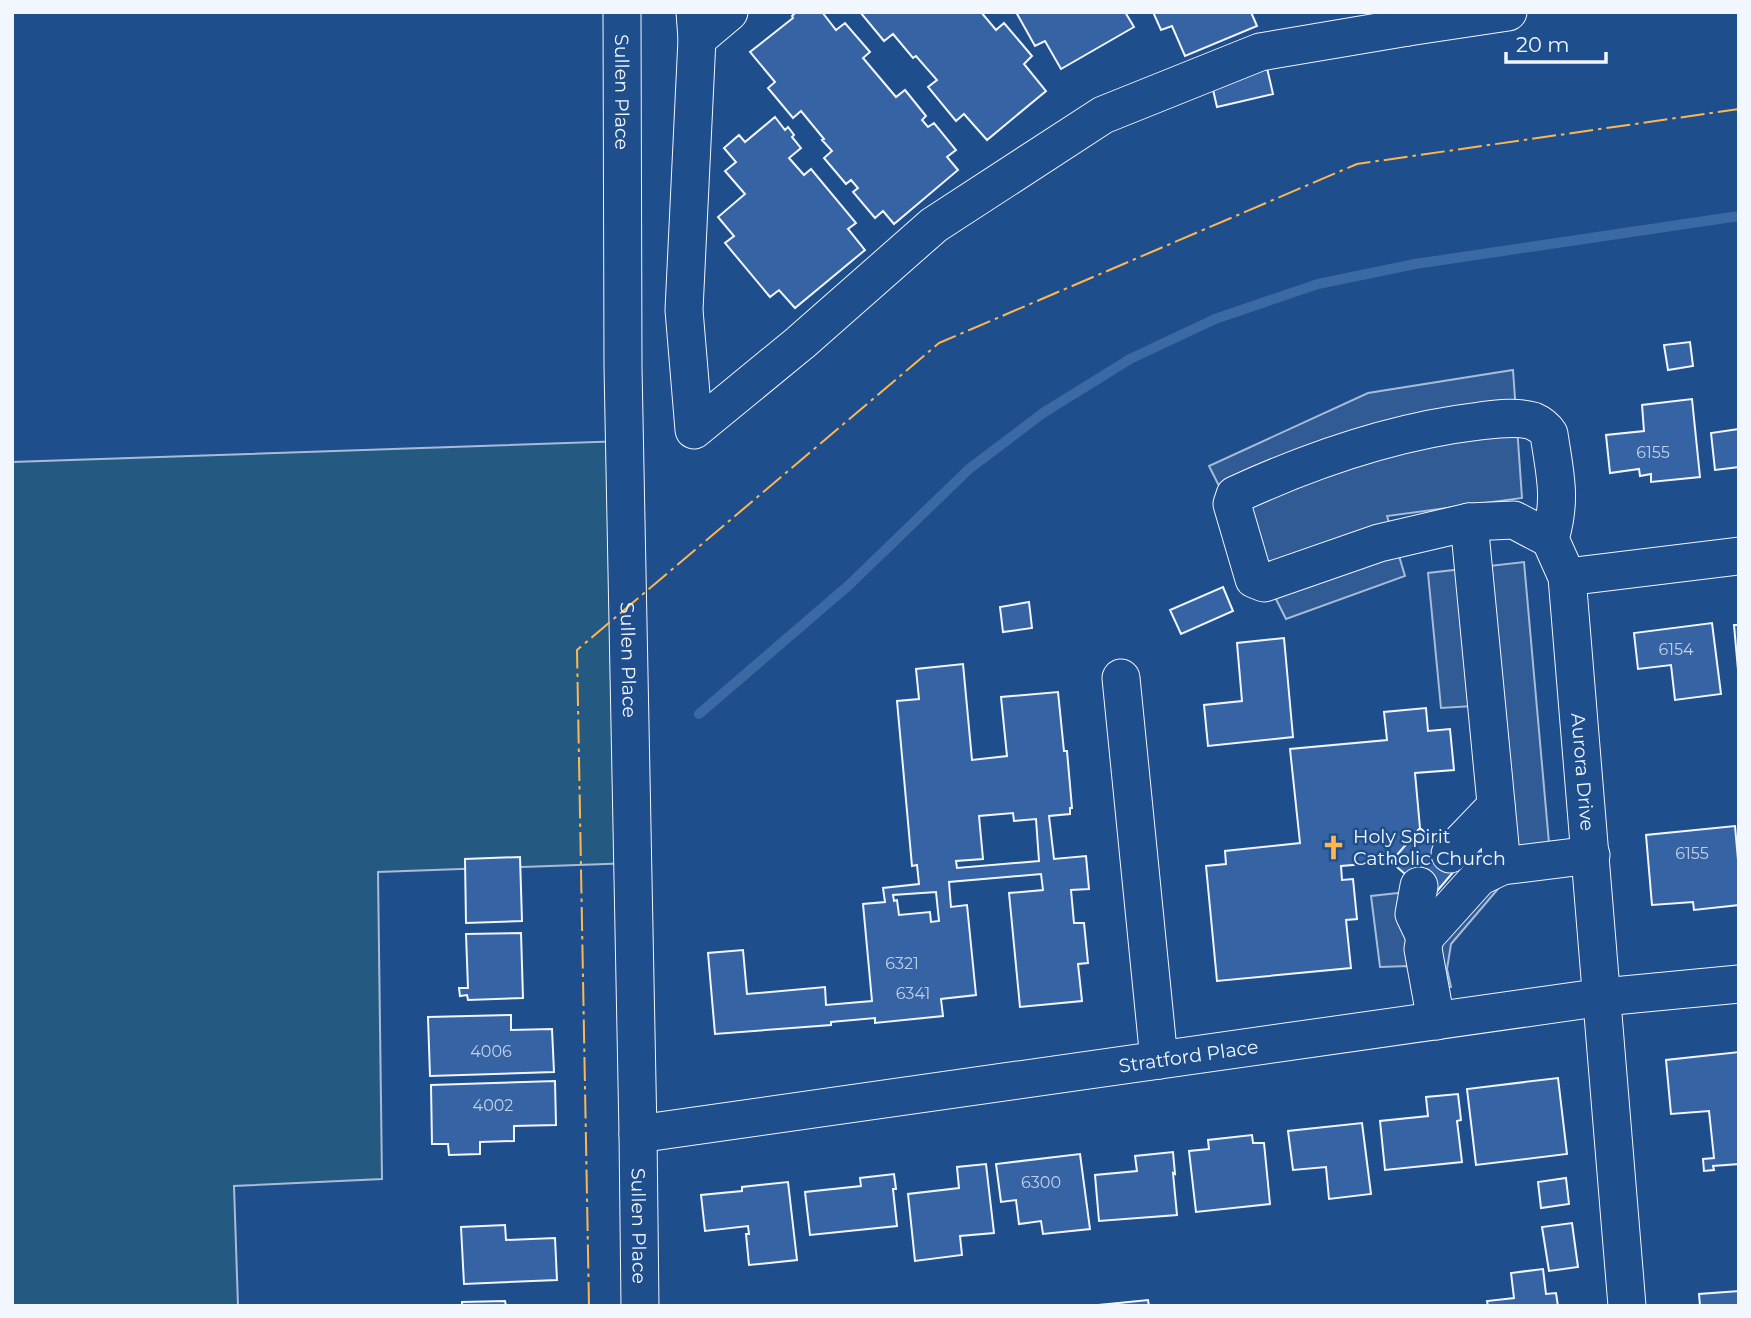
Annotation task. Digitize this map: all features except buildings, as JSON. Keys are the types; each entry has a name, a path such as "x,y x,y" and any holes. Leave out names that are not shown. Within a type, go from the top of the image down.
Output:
{"street":[{"name":"Sullen Place","path":"622,12 623,379 640,1306"},
{"path":"729,12 696,26 684,310 694,430 800,343 934,225 1103,115 1261,52 1407,20 1508,12"},
{"path":"1521,419 1543,426 1549,434 1558,497 1558,515 1550,539 1514,520 1469,522 1379,543 1264,583 1254,579 1232,504 1236,495 1273,477 1335,454 1451,424 1521,419"},
{"path":"1469,522 1502,866"},
{"name":"Aurora Drive","path":"1550,539 1567,578 1627,1306"},
{"path":"1567,578 1739,556"},
{"path":"1121,678 1159,1060"},
{"path":"1450,854 1496,806"},
{"path":"1436,1021 1423,949 1425,937 1479,877 1502,866 1591,855"},
{"path":"1419,886 1414,914 1425,937"},
{"name":"Stratford Place","path":"638,1134 1603,997 1739,984"}],"shaded area":[{"path":"1513,370 1522,498 1387,516 1405,576 1286,619 1209,466 1368,393"},
{"path":"625,441 633,863 378,872 382,1179 234,1186 238,1306 12,1306 12,462"},
{"path":"1524,562 1552,877 1503,883 1451,944 1447,969 1451,987 1415,991 1409,966 1380,967 1371,896 1407,892 1428,911 1486,845 1473,706 1441,708 1428,573"}],"waterway":[{"path":"699,714 849,585 969,469 1043,413 1130,359 1215,319 1318,284 1415,264 1739,216"}],"power":[{"path":"589,1306 577,650 939,343 1357,164 1739,109"}],"place":[{"name":"Holy Spirit Catholic Church","path":"1333,847"}]}
